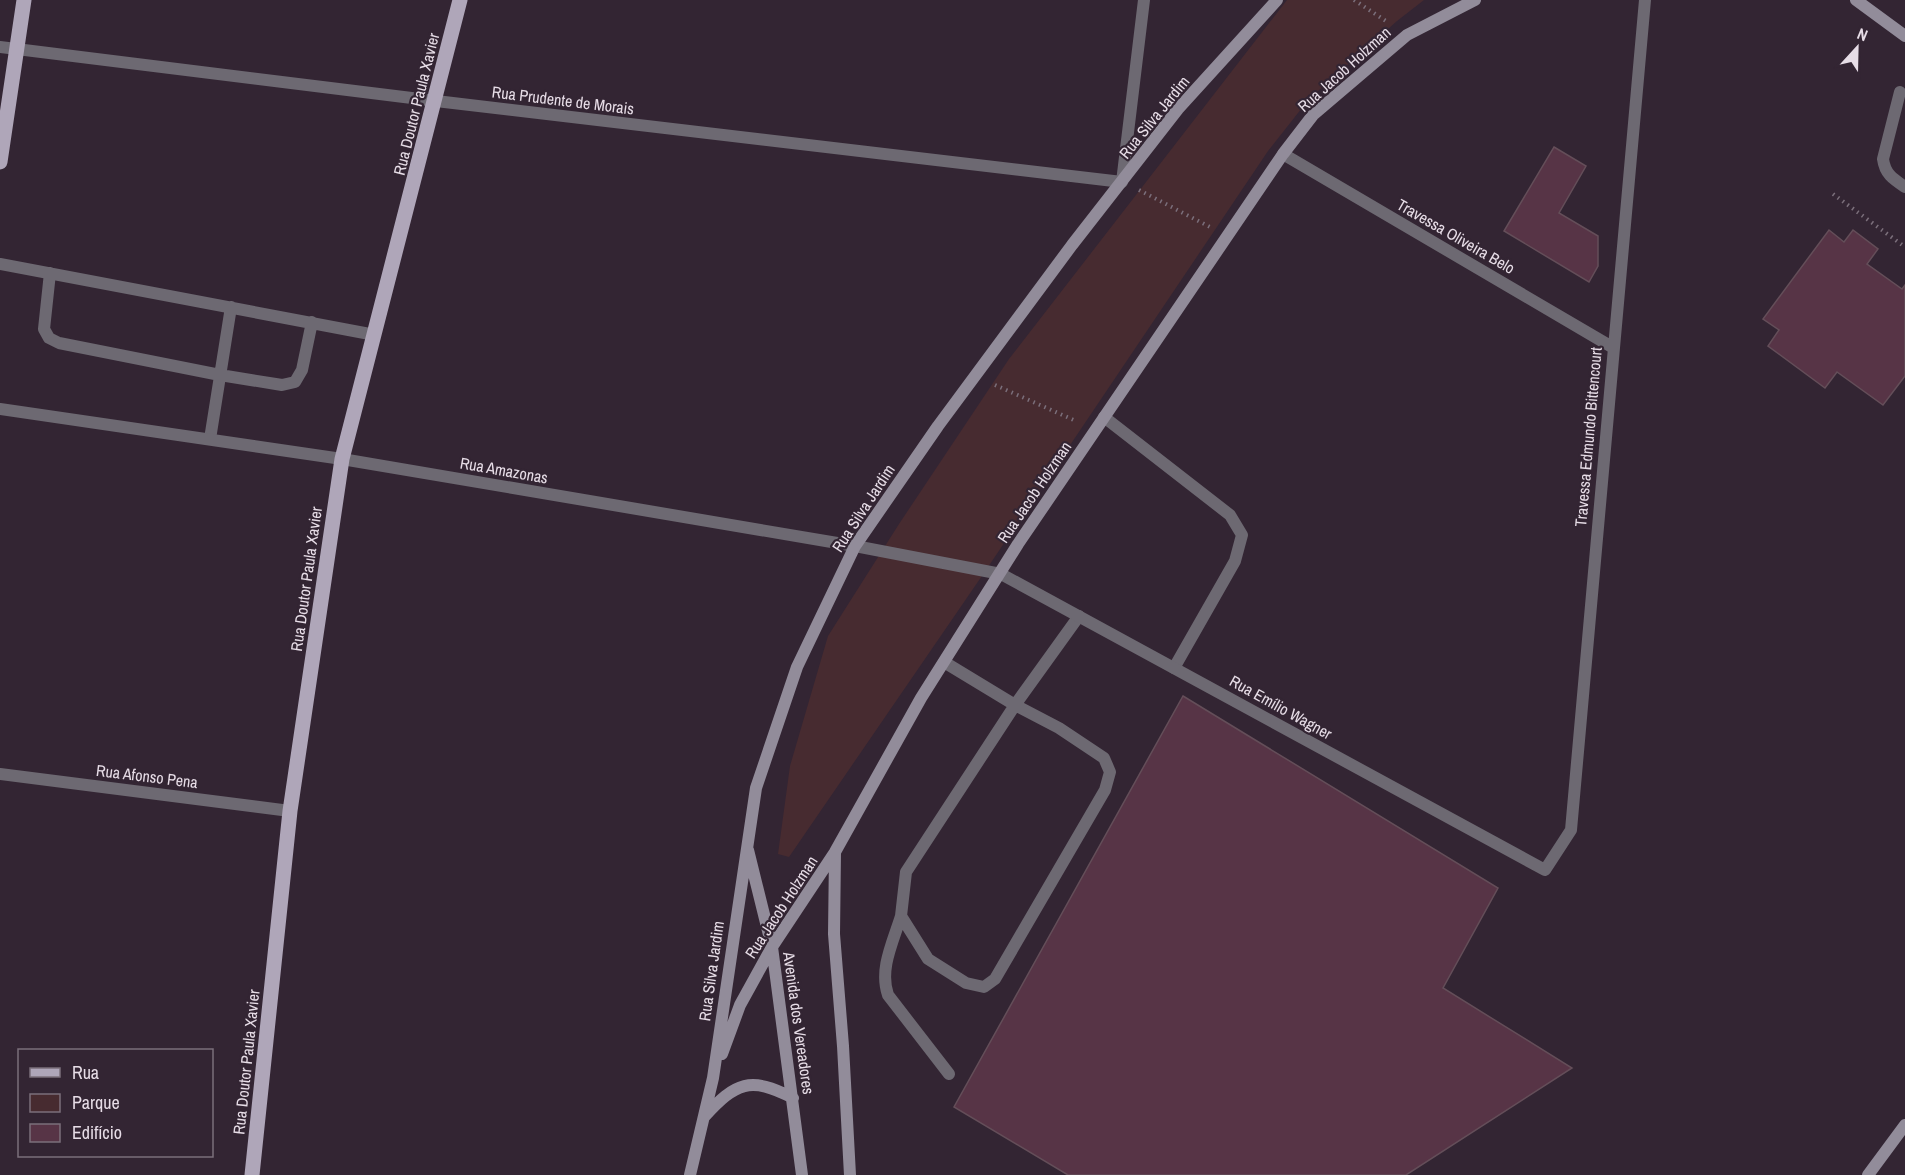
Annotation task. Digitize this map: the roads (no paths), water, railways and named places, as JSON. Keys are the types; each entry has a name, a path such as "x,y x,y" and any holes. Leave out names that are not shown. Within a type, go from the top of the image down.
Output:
{"main road":[{"path":"0,162 24,0"},
{"name":"Rua Doutor Paula Xavier","path":"252,1175 290,811 342,459 436,101 460,0"},
{"name":"Rua Silva Jardim","path":"690,1175 713,1078 756,788 797,667 855,546 975,376 1072,245 1178,110 1277,0"},
{"name":"Rua Jacob Holzman","path":"713,1078 740,1005 772,947 835,852 921,698 1018,544 1283,154 1313,115 1407,35 1475,0"},
{"path":"1856,0 1905,36"},
{"name":"Avenida dos Vereadores","path":"747,843 772,947 802,1175"},
{"path":"835,852 834,934 850,1175"},
{"path":"703,1118 722,1098 740,1087 757,1084 772,1087 793,1098"},
{"path":"1868,1175 1905,1125"}],"street":[{"path":"1122,182 1144,0"},
{"name":"Travessa Edmundo Bittencourt","path":"1545,870 1571,831 1612,347 1645,0"},
{"name":"Rua Prudente de Morais","path":"0,47 1122,182"},
{"path":"1900,92 1883,159 1888,175 1905,187"},
{"name":"Travessa Oliveira Belo","path":"1283,154 1612,347"},
{"path":"0,264 375,334"},
{"path":"50,273 45,329 49,338 59,343 220,375 282,386 295,382 302,370 312,322"},
{"path":"210,440 231,307"},
{"name":"Rua Amazonas","path":"0,409 342,459 855,546 1001,574"},
{"path":"1104,417 1230,514 1242,535 1235,561 1174,668"},
{"name":"Rua Emílio Wagner","path":"1001,574 1545,870"},
{"path":"949,1074 888,995 884,973 901,916 906,872 1015,705 1079,616"},
{"path":"901,916 928,959 966,983 984,987 995,979 1105,790 1110,772 1104,758 1059,728 1015,705 944,662"},
{"name":"Rua Afonso Pena","path":"0,774 290,811"}]}
